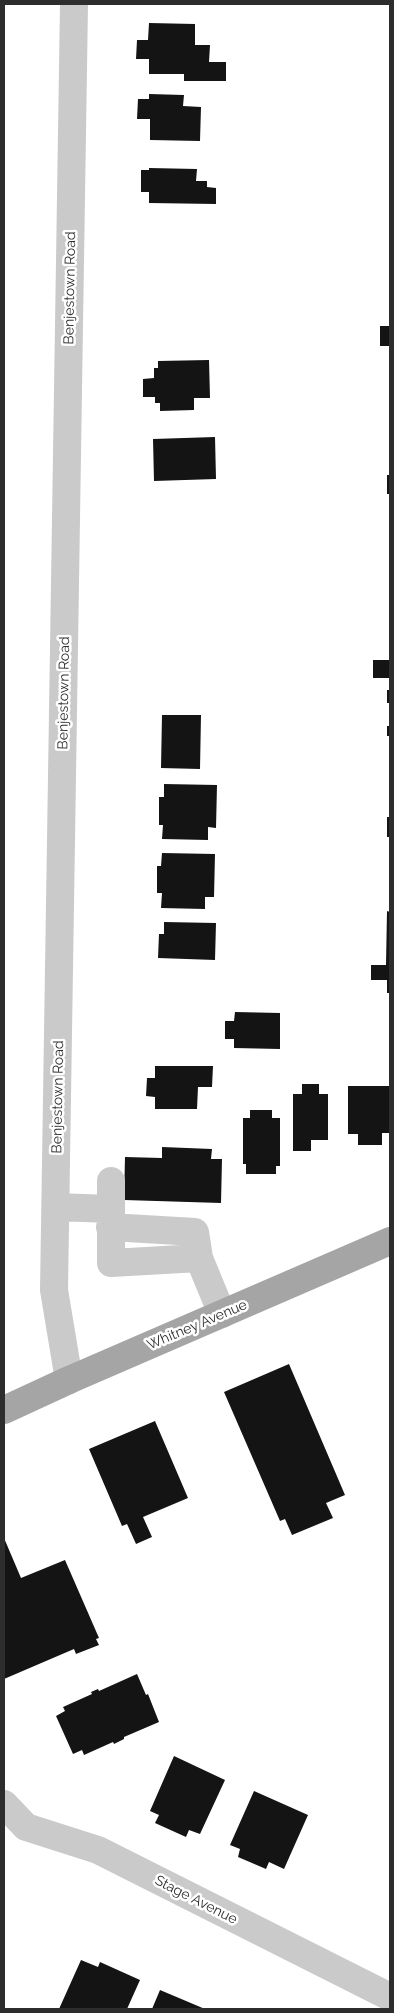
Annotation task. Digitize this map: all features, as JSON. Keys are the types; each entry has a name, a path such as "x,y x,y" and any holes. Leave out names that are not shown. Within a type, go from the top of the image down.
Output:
{"main road":[{"name":"Whitney Avenue","path":"4,1410 390,1241"}],"street":[{"name":"Benjestown Road","path":"70,1380 54,1290 74,4"},
{"path":"111,1181 111,1263 199,1258"},
{"path":"56,1207 195,1232 199,1258 222,1314"},
{"name":"Stage Avenue","path":"4,1804 26,1827 98,1850 390,1997"}],"building":[{"path":"149,23 195,24 195,45 210,45 209,62 226,62 226,81 184,81 184,74 149,74 149,59 136,59 137,40 148,40"},
{"path":"149,94 184,95 183,106 201,107 200,141 150,140 150,119 137,119 138,99 149,99"},
{"path":"149,168 197,169 196,181 207,181 207,187 216,188 216,204 149,203 149,192 141,192 141,170 149,170"},
{"path":"380,326 390,326 390,346 380,346"},
{"path":"209,360 210,398 194,398 194,410 160,411 160,403 155,403 155,397 143,397 143,379 154,378 154,368 158,368 158,361"},
{"path":"215,437 216,479 154,481 153,439"},
{"path":"387,475 390,475 390,494 387,494"},
{"path":"373,660 390,660 390,678 373,678"},
{"path":"387,690 390,690 390,703 387,703"},
{"path":"162,715 201,715 200,769 161,768"},
{"path":"387,726 390,726 390,736 387,736"},
{"path":"164,784 217,785 216,828 208,827 208,840 162,839 163,825 159,825 159,797 164,797"},
{"path":"387,817 390,817 390,837 387,837"},
{"path":"162,853 215,854 214,897 205,897 205,909 161,908 162,893 157,893 157,866 161,866"},
{"path":"387,911 390,912 390,993 387,993 387,980 371,980 371,965 386,965"},
{"path":"164,922 216,923 215,960 158,958 159,934 164,934"},
{"path":"235,1012 280,1013 280,1049 234,1048 234,1039 225,1039 225,1021 234,1021"},
{"path":"155,1066 213,1066 212,1087 198,1087 197,1109 155,1109 155,1097 146,1096 147,1078 155,1078"},
{"path":"302,1084 319,1084 319,1094 328,1094 328,1140 311,1140 311,1151 293,1151 293,1094 302,1094"},
{"path":"348,1086 390,1086 390,1133 382,1133 382,1145 358,1145 358,1134 348,1134"},
{"path":"250,1110 272,1110 272,1118 280,1118 280,1166 276,1166 276,1174 246,1174 246,1164 243,1164 243,1118 250,1118"},
{"path":"162,1147 212,1149 211,1159 222,1159 221,1203 124,1200 125,1157 162,1158"},
{"path":"289,1364 345,1495 326,1503 333,1518 292,1535 285,1519 280,1521 224,1392"},
{"path":"155,1421 188,1498 143,1517 152,1537 136,1544 127,1524 122,1526 89,1449"},
{"path":"4,1538 21,1578 65,1560 99,1638 96,1639 99,1645 76,1654 74,1649 4,1679"},
{"path":"137,1674 146,1695 148,1694 159,1722 124,1737 124,1739 114,1744 113,1742 84,1755 82,1750 73,1754 56,1716 65,1711 63,1707 92,1694 91,1692 98,1689 99,1691"},
{"path":"174,1756 225,1780 200,1834 189,1830 186,1837 155,1823 159,1815 150,1811"},
{"path":"254,1791 308,1815 284,1869 269,1862 266,1869 238,1857 240,1849 230,1845"},
{"path":"81,1960 98,1967 100,1962 140,1980 127,2009 59,2009"},
{"path":"160,1990 205,2009 152,2009"}]}
